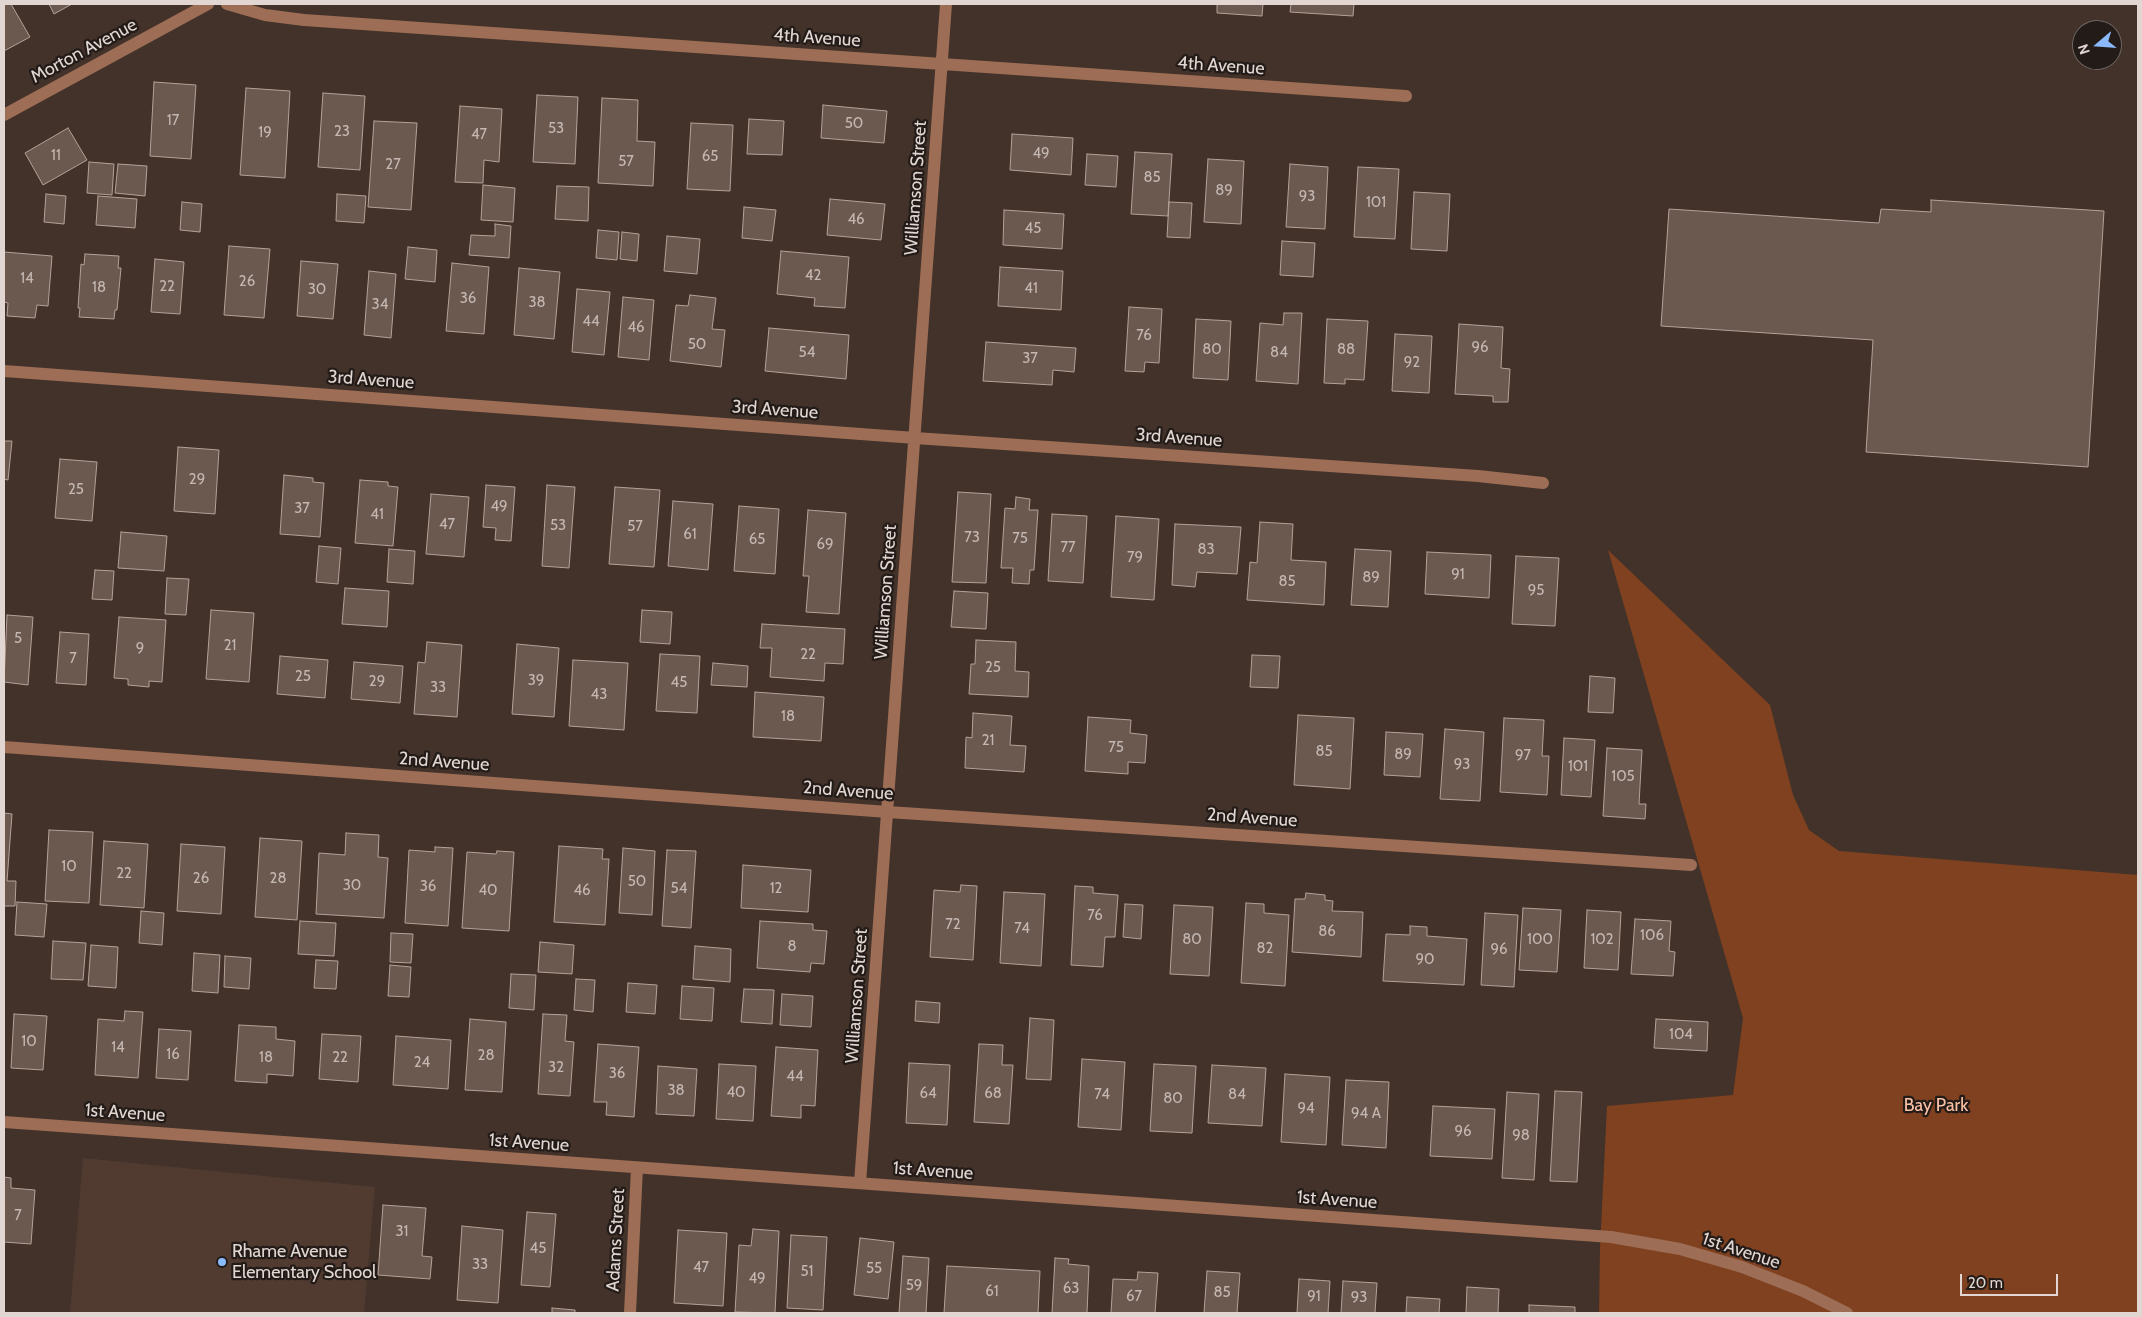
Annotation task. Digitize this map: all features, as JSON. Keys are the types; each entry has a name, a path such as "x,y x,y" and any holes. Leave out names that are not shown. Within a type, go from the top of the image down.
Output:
{"street":[{"name":"Morton Avenue","path":"4,115 208,4"},
{"name":"4th Avenue","path":"227,4 265,15 304,20 1406,96"},
{"name":"Williamson Street","path":"860,1183 946,4"},
{"name":"3rd Avenue","path":"4,371 915,438 1478,476 1543,483"},
{"name":"2nd Avenue","path":"4,747 888,812 1691,866"},
{"name":"1st Avenue","path":"4,1122 1612,1237 1680,1249 1742,1267 1803,1291 1847,1313"},
{"name":"Adams Street","path":"630,1313 637,1168"}],"shaded area":[{"name":"Rhame Avenue Elementary School","path":"83,1158 375,1187 364,1313 70,1313"}],"green space":[{"name":"Bay Park","path":"1608,550 1770,705 1793,795 1809,830 1839,851 2138,875 2138,1313 1599,1313 1600,1248 1607,1106 1733,1095 1743,1018"}],"building":[{"path":"4,4 11,4 30,37 4,51"},
{"path":"49,4 72,4 54,14"},
{"path":"1217,4 1263,4 1262,16 1217,13"},
{"path":"1291,4 1354,4 1353,16 1290,12"},
{"path":"154,82 196,85 191,159 150,156"},
{"path":"246,88 290,91 285,178 240,175"},
{"path":"323,93 365,96 360,170 318,167"},
{"path":"537,95 578,97 575,164 533,162"},
{"path":"602,98 638,100 637,141 655,142 653,186 598,183"},
{"path":"823,105 887,111 884,143 821,138"},
{"path":"460,106 502,109 499,162 484,160 483,183 455,182"},
{"path":"749,119 784,121 782,155 747,154"},
{"path":"374,121 417,123 411,210 368,207"},
{"path":"691,123 733,125 730,191 687,189"},
{"path":"68,128 87,160 43,185 25,153"},
{"path":"1012,134 1073,138 1071,175 1010,170"},
{"path":"1135,152 1172,154 1168,216 1131,214"},
{"path":"1087,154 1118,156 1116,187 1085,185"},
{"path":"1208,159 1244,161 1241,224 1204,222"},
{"path":"89,162 114,164 112,195 87,193"},
{"path":"118,164 147,166 145,196 115,193"},
{"path":"1290,164 1328,167 1325,229 1286,227"},
{"path":"1358,167 1399,169 1395,239 1354,237"},
{"path":"483,185 515,188 513,222 481,220"},
{"path":"557,186 589,187 588,221 555,219"},
{"path":"1414,192 1450,194 1447,251 1411,249"},
{"path":"46,194 66,196 64,224 44,222"},
{"path":"337,194 366,196 364,223 336,221"},
{"path":"98,196 137,199 135,228 96,225"},
{"path":"830,199 885,204 881,240 827,235"},
{"path":"1931,200 2104,211 2088,467 1866,452 1873,340 1661,326 1669,209 1879,223 1881,209 1931,212"},
{"path":"182,202 202,204 200,232 180,230"},
{"path":"1169,202 1192,203 1190,238 1167,237"},
{"path":"744,207 776,210 772,241 742,238"},
{"path":"1004,210 1064,214 1062,249 1003,245"},
{"path":"495,224 511,226 509,258 469,255 471,235 495,236"},
{"path":"598,230 619,232 617,260 596,258"},
{"path":"622,232 639,234 637,261 620,259"},
{"path":"667,236 700,239 697,274 664,271"},
{"path":"1282,241 1315,243 1313,277 1280,275"},
{"path":"229,246 270,249 264,318 224,315"},
{"path":"408,247 437,250 435,282 405,279"},
{"path":"781,251 849,257 845,308 814,306 815,298 777,294"},
{"path":"4,252 52,256 48,306 37,305 35,318 7,316 8,303 4,302"},
{"path":"85,254 119,256 118,268 121,268 117,310 115,310 114,319 79,317 81,264 84,265"},
{"path":"155,259 184,262 180,314 151,312"},
{"path":"301,261 338,264 333,319 297,316"},
{"path":"452,263 489,267 484,334 446,331"},
{"path":"1000,267 1063,271 1061,310 998,306"},
{"path":"519,268 560,272 554,339 514,335"},
{"path":"369,271 396,274 391,338 364,335"},
{"path":"577,289 610,292 604,355 572,352"},
{"path":"690,295 716,298 712,329 725,330 721,367 670,361 676,305 688,306"},
{"path":"623,297 654,300 649,360 618,357"},
{"path":"1129,307 1162,309 1159,363 1145,362 1144,372 1125,371"},
{"path":"1284,313 1302,313 1298,384 1256,381 1260,323 1283,325"},
{"path":"1196,319 1231,321 1228,380 1193,378"},
{"path":"1327,319 1368,321 1364,380 1345,379 1345,384 1324,383"},
{"path":"1459,324 1503,327 1501,368 1510,369 1508,402 1493,402 1493,396 1455,394"},
{"path":"769,328 849,335 846,379 765,371"},
{"path":"1395,334 1432,336 1429,393 1392,391"},
{"path":"986,342 1076,348 1074,372 1053,370 1052,385 983,381"},
{"path":"4,441 12,441 8,480 4,479"},
{"path":"178,447 219,450 215,514 174,511"},
{"path":"60,459 97,462 92,521 55,518"},
{"path":"284,475 313,478 313,482 324,483 320,537 280,534"},
{"path":"360,480 388,482 388,486 398,487 393,546 355,543"},
{"path":"486,485 515,487 511,541 495,540 496,528 483,527"},
{"path":"547,485 575,487 569,568 542,566"},
{"path":"615,487 660,490 654,567 609,564"},
{"path":"958,492 991,494 986,583 952,582"},
{"path":"431,494 469,497 464,557 426,554"},
{"path":"1016,497 1030,499 1029,510 1038,510 1034,570 1030,570 1029,584 1012,583 1013,568 1001,568 1005,508 1015,509"},
{"path":"673,501 713,504 708,570 668,566"},
{"path":"739,506 779,509 775,574 734,571"},
{"path":"808,510 846,513 839,614 806,612 809,576 803,576"},
{"path":"1052,514 1087,516 1083,583 1048,581"},
{"path":"1116,516 1159,519 1154,600 1111,597"},
{"path":"1260,522 1293,524 1291,560 1326,562 1324,605 1247,600 1250,562 1257,563"},
{"path":"1175,524 1241,527 1237,574 1197,572 1195,587 1172,585"},
{"path":"121,532 167,536 164,571 118,568"},
{"path":"319,546 341,548 338,584 316,582"},
{"path":"389,549 415,551 413,584 387,582"},
{"path":"1355,549 1391,551 1388,607 1351,605"},
{"path":"1427,552 1491,555 1489,598 1425,594"},
{"path":"1516,556 1559,558 1555,626 1512,624"},
{"path":"95,570 114,571 112,600 92,599"},
{"path":"167,578 189,579 186,615 165,614"},
{"path":"345,588 389,591 387,627 342,624"},
{"path":"954,591 988,593 986,629 951,627"},
{"path":"211,610 254,613 249,682 206,679"},
{"path":"642,610 672,612 670,644 640,642"},
{"path":"7,615 33,617 28,685 4,682"},
{"path":"119,617 166,620 162,682 149,681 149,687 128,685 128,679 114,678"},
{"path":"762,624 845,629 843,664 825,663 824,681 770,677 772,648 760,648"},
{"path":"60,632 89,634 86,685 56,683"},
{"path":"976,640 1016,642 1015,671 1029,672 1028,697 969,694 971,664 975,664"},
{"path":"427,642 462,645 457,717 414,714 418,662 425,663"},
{"path":"517,644 559,648 554,717 512,714"},
{"path":"660,654 700,656 697,713 656,711"},
{"path":"1252,655 1280,656 1278,688 1250,687"},
{"path":"280,656 328,660 325,698 277,694"},
{"path":"573,660 628,663 624,730 569,726"},
{"path":"354,662 403,666 400,703 351,699"},
{"path":"713,663 748,666 747,687 711,685"},
{"path":"1590,676 1615,678 1613,713 1588,712"},
{"path":"755,692 824,697 821,741 753,737"},
{"path":"973,713 1012,716 1010,745 1026,746 1024,772 965,768 966,737 972,738"},
{"path":"1298,715 1354,718 1350,789 1294,785"},
{"path":"1088,717 1131,720 1130,733 1147,735 1145,763 1128,762 1128,774 1085,771"},
{"path":"1504,718 1544,720 1542,756 1549,756 1547,795 1500,792"},
{"path":"1445,729 1484,732 1480,801 1440,799"},
{"path":"1386,732 1423,734 1420,777 1384,775"},
{"path":"1564,738 1595,740 1591,797 1561,795"},
{"path":"1607,748 1642,750 1639,804 1646,804 1645,819 1603,816"},
{"path":"4,813 12,814 7,881 16,881 15,906 4,906"},
{"path":"49,830 93,832 89,903 45,901"},
{"path":"346,833 379,835 378,857 388,858 384,918 316,914 319,853 345,855"},
{"path":"260,838 302,841 297,920 255,917"},
{"path":"104,841 148,844 144,908 100,905"},
{"path":"181,844 225,847 221,914 177,911"},
{"path":"559,846 603,849 602,859 609,859 605,925 554,922"},
{"path":"435,847 453,848 448,926 405,923 409,850 435,852"},
{"path":"623,848 655,851 652,915 619,913"},
{"path":"667,850 696,851 691,928 662,926"},
{"path":"497,851 514,852 509,931 462,928 467,852 496,854"},
{"path":"743,865 811,870 808,912 741,908"},
{"path":"961,885 977,886 973,960 930,957 934,890 960,892"},
{"path":"1075,886 1093,887 1093,893 1118,895 1115,937 1105,937 1103,967 1071,965"},
{"path":"1004,892 1045,894 1041,966 1000,963"},
{"path":"1306,893 1325,895 1325,900 1333,901 1332,911 1363,912 1361,957 1292,952 1295,899 1305,899"},
{"path":"17,902 47,904 44,937 15,935"},
{"path":"1246,903 1264,904 1264,913 1289,915 1285,986 1241,983"},
{"path":"1125,904 1143,905 1141,939 1123,937"},
{"path":"1174,905 1213,907 1209,976 1170,974"},
{"path":"1523,908 1561,910 1557,972 1519,970"},
{"path":"1587,910 1621,912 1618,970 1584,968"},
{"path":"141,911 164,913 162,945 139,943"},
{"path":"1485,913 1518,915 1514,987 1481,985"},
{"path":"1635,919 1671,921 1669,951 1675,952 1673,976 1631,974"},
{"path":"300,921 336,923 334,956 298,954"},
{"path":"760,921 813,924 813,930 827,931 824,964 811,963 810,972 757,968"},
{"path":"1410,926 1427,927 1427,936 1467,939 1464,985 1383,981 1386,934 1410,935"},
{"path":"391,933 413,934 411,963 390,962"},
{"path":"53,941 86,943 83,980 51,979"},
{"path":"540,942 574,945 572,974 538,972"},
{"path":"91,945 118,947 116,988 88,986"},
{"path":"695,946 731,949 730,982 693,979"},
{"path":"194,953 220,955 218,993 192,991"},
{"path":"225,956 251,958 249,989 224,987"},
{"path":"316,960 338,961 336,989 314,988"},
{"path":"390,965 411,967 409,997 388,996"},
{"path":"511,974 536,975 534,1010 509,1008"},
{"path":"576,979 595,980 593,1012 574,1010"},
{"path":"628,983 657,985 655,1014 626,1012"},
{"path":"682,986 714,988 712,1021 680,1019"},
{"path":"744,989 774,990 772,1024 741,1022"},
{"path":"782,994 813,996 811,1027 780,1025"},
{"path":"916,1001 940,1003 939,1023 915,1021"},
{"path":"125,1011 143,1012 138,1078 95,1075 98,1019 124,1021"},
{"path":"14,1014 47,1016 43,1070 11,1068"},
{"path":"543,1014 567,1015 565,1041 574,1042 570,1096 538,1094"},
{"path":"1030,1018 1054,1020 1051,1080 1026,1079"},
{"path":"470,1019 506,1022 502,1092 465,1090"},
{"path":"1656,1019 1708,1022 1707,1051 1654,1048"},
{"path":"239,1025 276,1027 276,1039 295,1041 293,1076 267,1074 267,1083 235,1081"},
{"path":"159,1029 191,1031 188,1080 156,1078"},
{"path":"322,1034 361,1036 358,1082 319,1079"},
{"path":"396,1036 451,1040 448,1089 393,1085"},
{"path":"598,1044 639,1047 634,1117 606,1115 607,1102 594,1102"},
{"path":"979,1044 1003,1045 1002,1065 1013,1065 1009,1124 974,1122"},
{"path":"776,1047 818,1050 815,1106 801,1105 801,1118 771,1116"},
{"path":"1082,1059 1125,1062 1121,1130 1078,1127"},
{"path":"909,1063 950,1065 947,1125 906,1123"},
{"path":"719,1064 756,1066 753,1121 716,1119"},
{"path":"1154,1064 1196,1066 1192,1133 1150,1131"},
{"path":"1212,1065 1266,1068 1262,1126 1208,1123"},
{"path":"658,1066 697,1069 694,1116 656,1114"},
{"path":"1285,1074 1330,1077 1326,1145 1281,1142"},
{"path":"1346,1080 1389,1082 1386,1148 1342,1145"},
{"path":"1555,1091 1582,1092 1577,1182 1550,1181"},
{"path":"1507,1092 1539,1094 1534,1180 1502,1178"},
{"path":"1433,1106 1495,1109 1492,1159 1430,1156"},
{"path":"4,1177 11,1178 11,1188 35,1190 31,1244 4,1242"},
{"path":"383,1205 426,1208 422,1256 432,1257 430,1279 378,1275"},
{"path":"527,1212 556,1214 550,1287 521,1285"},
{"path":"462,1226 503,1230 498,1303 457,1300"},
{"path":"753,1229 779,1231 775,1313 735,1312 739,1245 751,1246"},
{"path":"678,1230 727,1233 723,1306 674,1303"},
{"path":"791,1235 827,1237 823,1310 787,1308"},
{"path":"860,1238 894,1242 888,1299 854,1295"},
{"path":"903,1256 929,1258 926,1313 899,1313"},
{"path":"1055,1258 1069,1259 1068,1264 1089,1266 1087,1313 1052,1313"},
{"path":"947,1266 1040,1271 1038,1313 944,1313"},
{"path":"1207,1271 1240,1273 1237,1313 1204,1313"},
{"path":"1138,1272 1158,1273 1155,1313 1111,1313 1113,1279 1137,1280"},
{"path":"1299,1279 1330,1281 1328,1313 1297,1313"},
{"path":"1343,1281 1377,1283 1375,1313 1341,1313"},
{"path":"1467,1287 1499,1289 1498,1313 1466,1313"},
{"path":"1407,1297 1440,1299 1439,1313 1406,1313"},
{"path":"1529,1305 1575,1307 1575,1313 1529,1313"},
{"path":"552,1308 575,1310 575,1313 552,1313"}],"place":[{"name":"Rhame Avenue Elementary School","path":"222,1262"}]}
